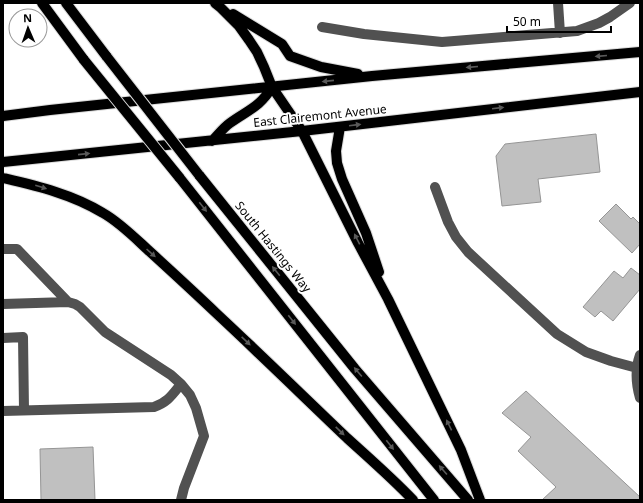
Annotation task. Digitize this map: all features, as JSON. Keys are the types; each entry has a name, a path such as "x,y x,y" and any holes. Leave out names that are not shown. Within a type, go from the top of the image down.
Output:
{"main road":[{"path":"42,3 84,60 179,177 434,500"},
{"name":"South Hastings Way","path":"66,3 199,175 355,369 468,500"},
{"path":"218,5 282,44 290,56 321,67 372,76"},
{"path":"218,5 239,26 257,52 272,87 302,131 388,299 461,450 480,500"},
{"path":"3,116 372,76 640,52"},
{"path":"212,141 228,124 256,106 265,98 272,87"},
{"name":"East Clairemont Avenue","path":"3,162 340,127 640,92"},
{"path":"340,127 336,151 337,163 342,179 366,233 388,299"},
{"path":"3,178 61,193 84,202 123,227 269,362 413,500"}],"street":[{"path":"558,3 560,33"},
{"path":"322,27 364,34 442,42 560,33 577,31 595,24 610,17 630,3"},
{"path":"435,188 448,222 456,237 468,252 557,334 586,352 637,368"},
{"path":"3,249 17,249 68,302"},
{"path":"3,304 68,302 75,304 80,307 105,332 171,375 181,384 190,395 196,408 204,436 184,488 181,500"},
{"path":"3,338 23,337 24,410"},
{"path":"640,356 637,368 640,398"},
{"path":"3,411 154,407 163,404 181,384"}],"building":[{"path":"596,134 600,172 538,179 541,202 502,206 496,156 505,144"},
{"path":"616,204 631,219 633,217 640,224 640,244 632,253 599,221"},
{"path":"631,268 640,275 640,289 613,321 601,311 595,317 583,307 614,271 623,278"},
{"path":"526,391 640,497 640,500 542,500 556,487 518,451 531,437 502,413"},
{"path":"93,447 95,500 41,500 40,449"}]}
